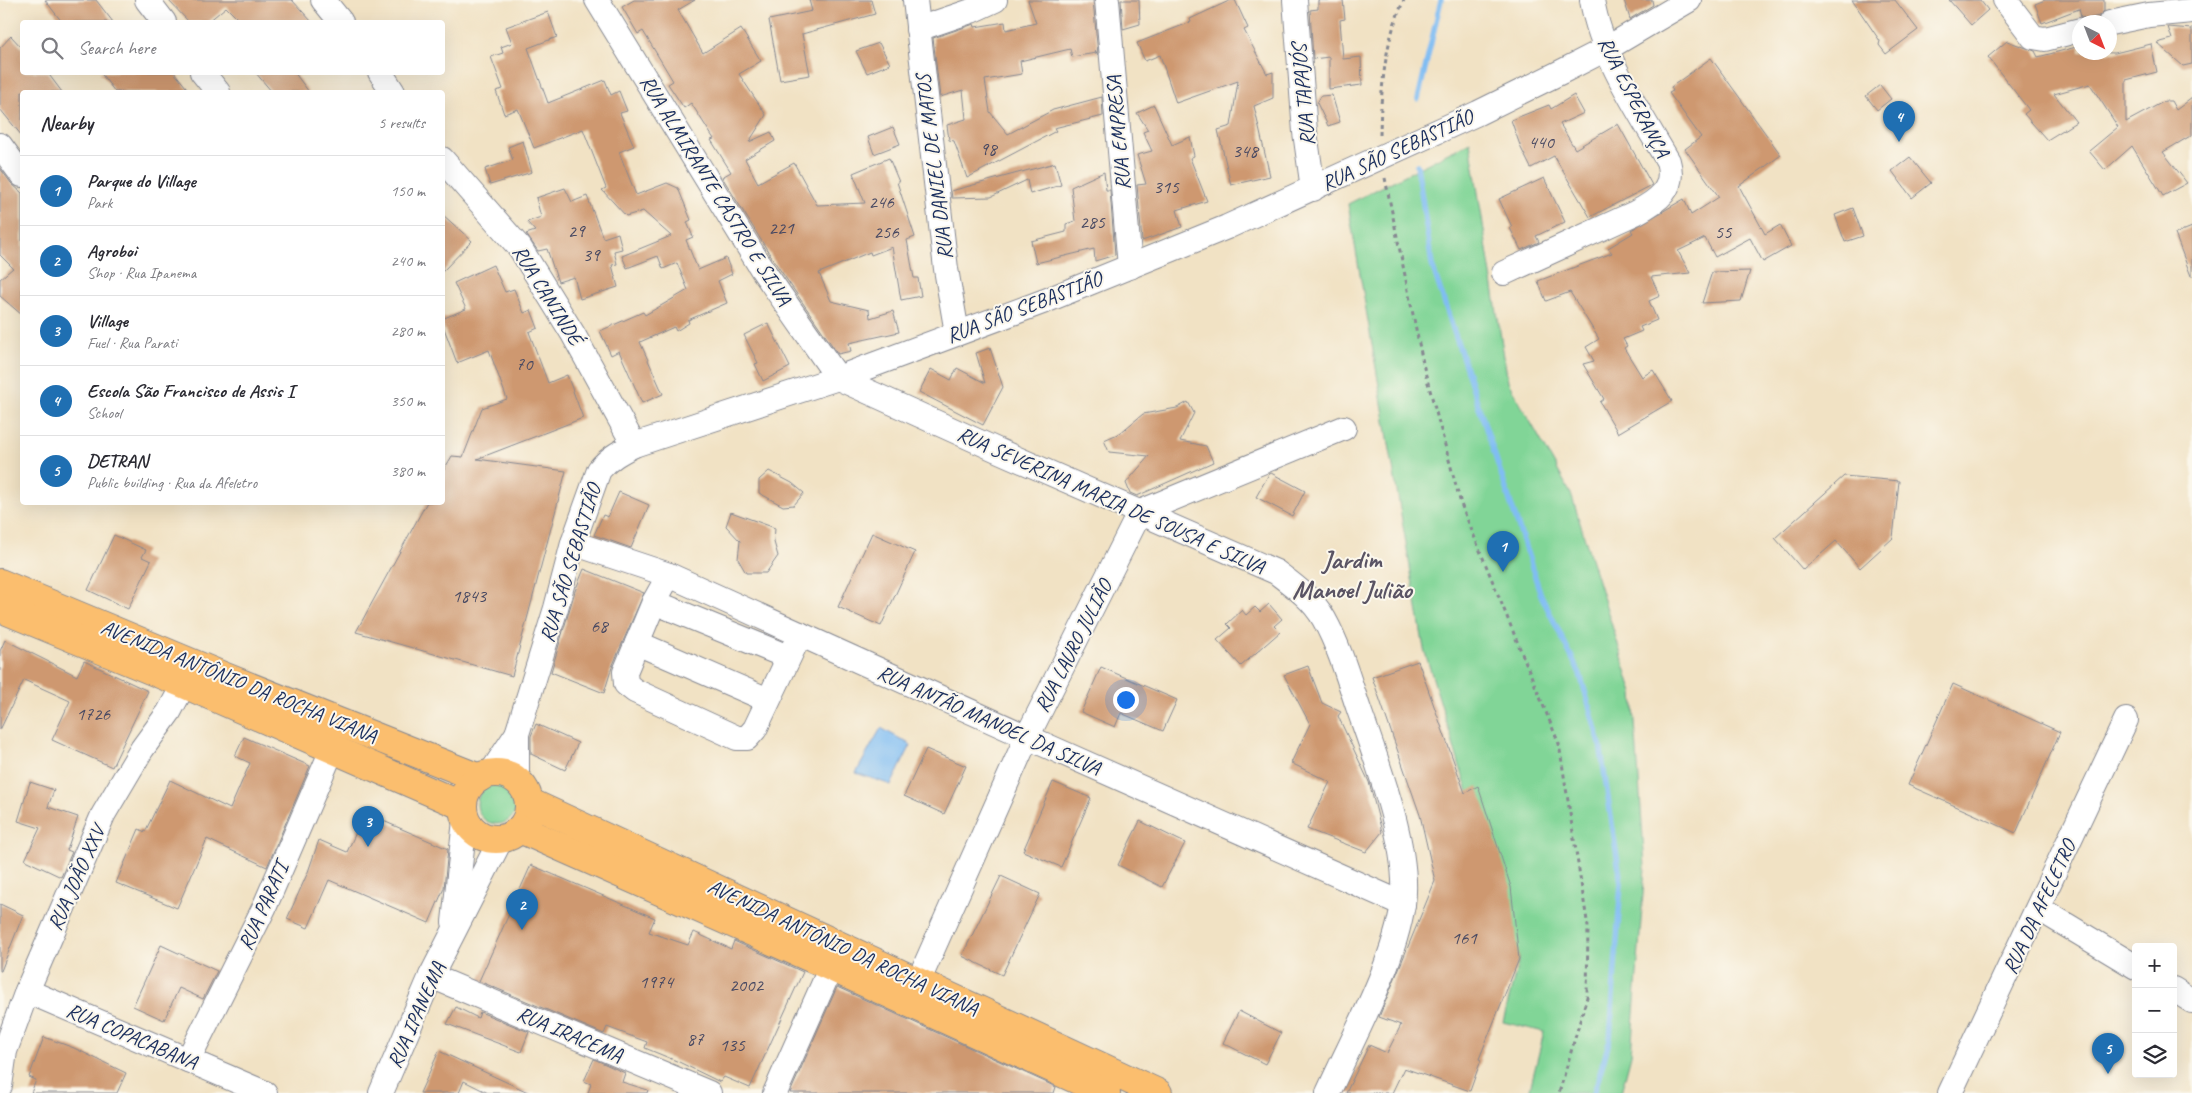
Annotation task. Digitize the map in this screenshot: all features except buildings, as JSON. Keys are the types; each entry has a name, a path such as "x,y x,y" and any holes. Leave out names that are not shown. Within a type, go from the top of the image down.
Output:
{"main road":[{"name":"AVENIDA ANTÔNIO DA ROCHA VIANA","path":"0,583 223,676 485,776"},
{"name":"AVENIDA ANTÔNIO DA ROCHA VIANA","path":"0,608 184,684 332,750 464,813"},
{"path":"500,772 523,791 528,815 510,834 480,836 464,813 467,790 485,776 500,772"},
{"name":"AVENIDA ANTÔNIO DA ROCHA VIANA","path":"523,791 918,982 1158,1093"},
{"name":"AVENIDA ANTÔNIO DA ROCHA VIANA","path":"510,834 831,967 1106,1093"}],"street":[{"path":"148,0 163,20"},
{"path":"323,0 339,20"},
{"name":"RUA ALMIRANTE CASTRO E SILVA","path":"597,0 762,269 838,378"},
{"name":"RUA DANIEL DE MATOS","path":"915,0 939,191 946,269 957,333"},
{"path":"918,30 971,11 995,0"},
{"name":"RUA EMPRESA","path":"1107,0 1130,267"},
{"name":"RUA TAPAJÓS","path":"1295,0 1305,132 1313,189"},
{"name":"RUA ESPERANÇA","path":"1504,273 1635,213 1649,205 1668,187 1671,174 1668,161 1606,49 1594,14 1592,0"},
{"name":"RUA SÃO SEBASTIÃO","path":"485,776 517,734 574,543 599,470 610,458 634,445 838,378 1130,267 1227,227 1478,113 1606,49 1689,0"},
{"path":"2005,0 2033,37 2045,39 2072,32"},
{"path":"2117,22 2148,15 2192,11"},
{"path":"204,75 216,90"},
{"path":"382,75 392,90"},
{"path":"0,145 20,172"},
{"name":"RUA CANINDÉ","path":"445,162 520,248 573,334 634,445"},
{"name":"RUA SEVERINA MARIA DE SOUSA E SILVA","path":"838,378 1276,572 1303,593 1324,618 1348,676 1373,750 1392,817 1403,862 1404,876 1403,904 1394,939 1376,987 1328,1093"},
{"path":"1140,512 1344,428"},
{"name":"RUA LAURO JULIÃO","path":"918,982 1027,737 1140,512"},
{"name":"RUA ANTÃO MANOEL DA SILVA","path":"574,543 669,575 1403,904"},
{"path":"669,575 654,602 625,672 625,680 628,687 737,738 744,739 750,736 800,634"},
{"path":"654,602 788,657"},
{"path":"637,643 768,700"},
{"name":"RUA JOÃO XXV","path":"0,1086 5,1051 27,991 103,815 142,749 169,712 184,684"},
{"name":"RUA DA AFELETRO","path":"1950,1093 2126,720"},
{"name":"RUA SÃO SEBASTIÃO","path":"517,734 523,791"},
{"name":"RUA PARATI","path":"188,1060 264,908 332,750"},
{"name":"RUA IPANEMA","path":"452,939 464,813"},
{"name":"RUA IPANEMA","path":"381,1093 431,976 510,834"},
{"path":"2038,908 2132,965"},
{"path":"776,1093 831,967"},
{"name":"RUA IRACEMA","path":"431,976 709,1093"},
{"name":"RUA COPACABANA","path":"27,991 265,1093"},
{"path":"2177,992 2192,1001"}],"path":[{"path":"1404,0 1394,20 1385,61 1380,156 1424,368 1461,504 1559,744 1588,927 1587,997 1559,1093"}],"green space":[{"path":"1470,142 1508,382 1571,494 1633,693 1645,867 1631,1055 1621,1093 1529,1093 1544,1032 1503,1022 1519,959 1424,649 1348,204"},
{"path":"501,784 508,787 514,793 517,804 516,812 508,821 501,824 493,824 486,821 478,812 477,800 480,793 489,785"}],"water":[{"path":"881,728 911,745 891,785 856,773"}],"waterway":[{"path":"1418,99 1441,0"},
{"path":"1417,165 1432,265 1541,595 1580,674 1600,744 1621,883 1610,1039 1594,1093"}],"place":[{"name":"Escola São Francisco de Assis I","path":"1899,142"},
{"name":"Parque do Village","path":"1503,572"},
{"name":"Village","path":"368,847"},
{"name":"Agroboi","path":"522,930"},
{"name":"DETRAN","path":"2108,1074"}],"district":[{"name":"Jardim Manoel Julião","path":"1352,574"}]}
